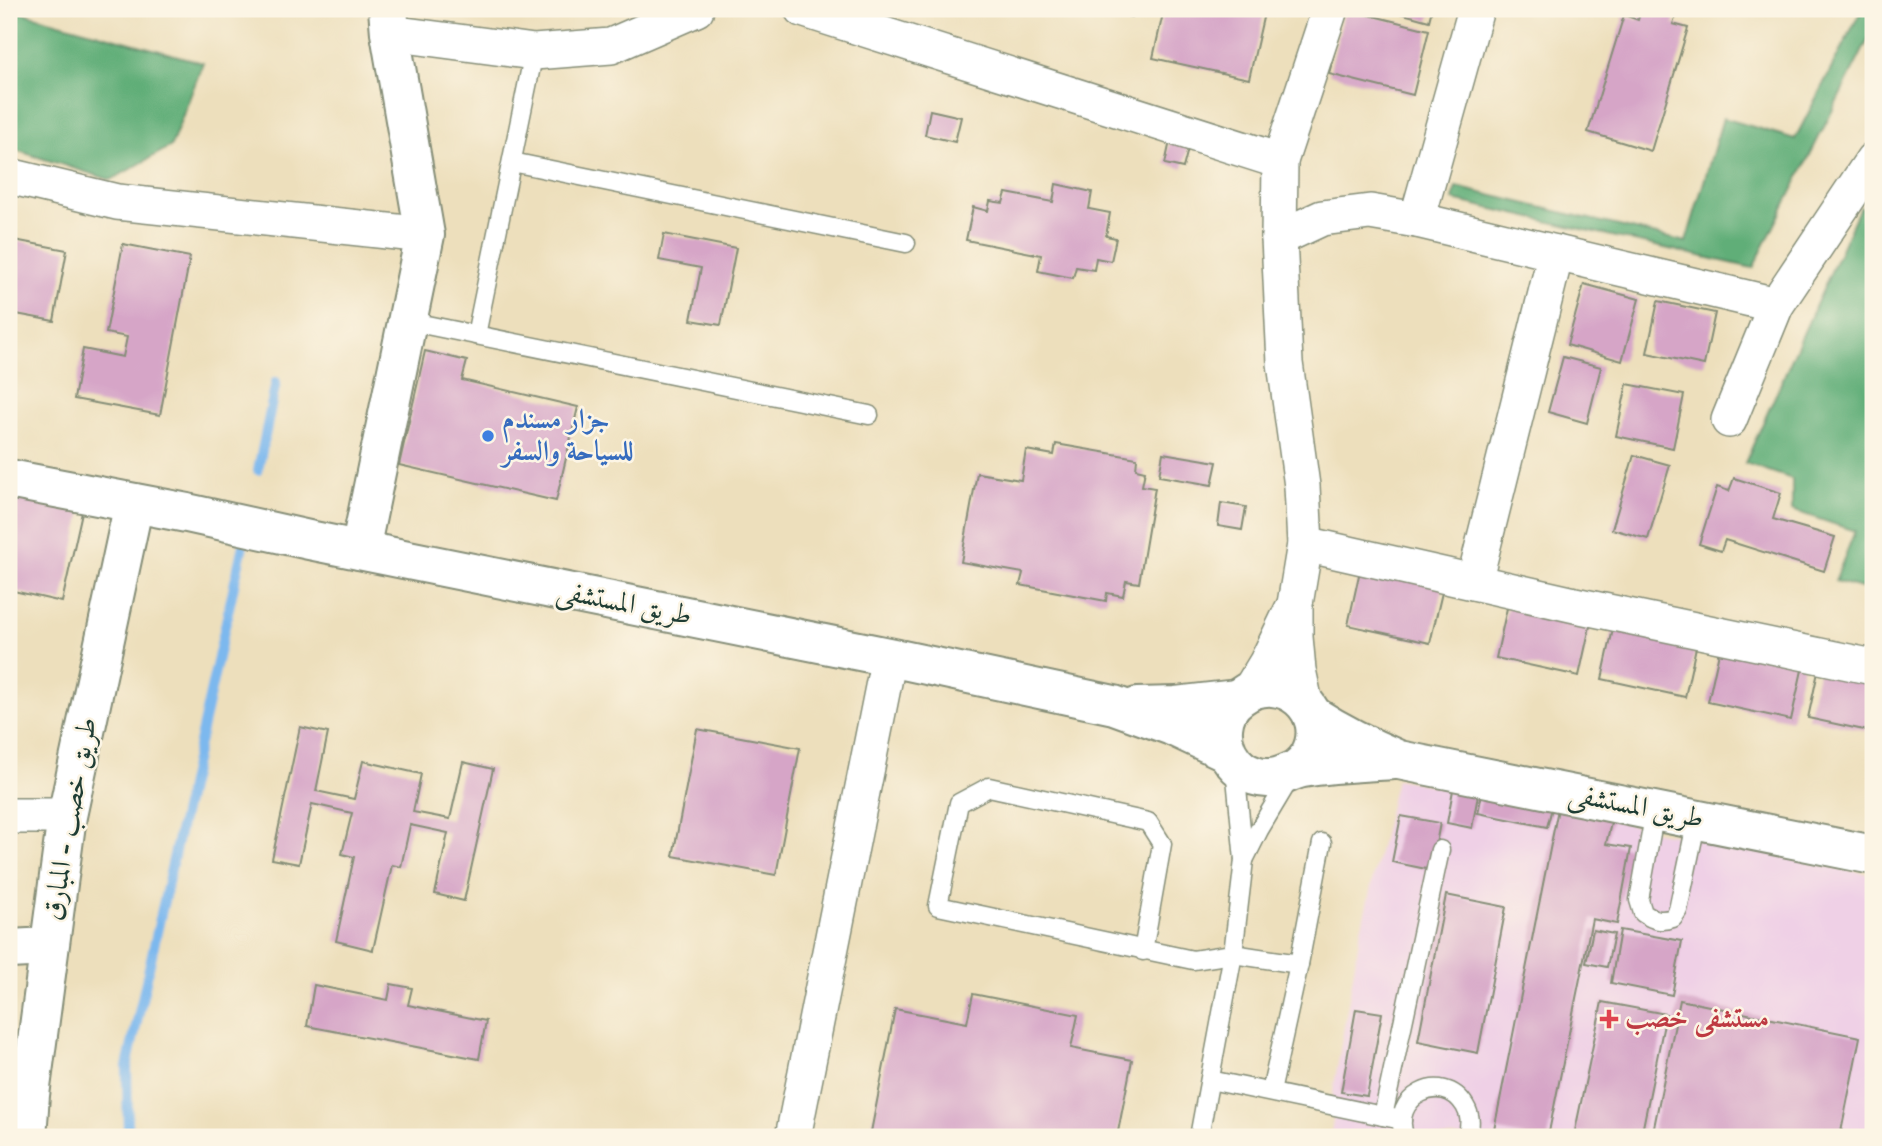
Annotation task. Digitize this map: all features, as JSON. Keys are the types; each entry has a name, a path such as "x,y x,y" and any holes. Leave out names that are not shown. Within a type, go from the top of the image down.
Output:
{"street":[{"path":"359,550 425,234 389,21 534,52 611,46 696,9"},
{"path":"802,9 1280,161"},
{"path":"1295,604 1267,662 1228,710 1223,724 1223,739 1231,758 1245,772 1256,777 1282,777 1296,770 1308,758 1314,744 1315,729 1298,670 1295,637 1295,604 1305,544 1302,486 1285,363 1279,238 1280,161 1330,9"},
{"path":"1417,220 1476,9"},
{"path":"1730,420 1776,304 1873,160"},
{"path":"9,176 117,202 425,234"},
{"path":"1279,238 1322,218 1370,212 1417,220 1776,304"},
{"path":"1474,582 1556,253"},
{"name":"طريق المستشفى","path":"9,479 187,513 1114,705 1172,726 1231,758"},
{"name":"طريق خصب - المبارق","path":"27,1137 19,1095 49,947 67,816 134,503"},
{"path":"1305,544 1575,605 1873,667"},
{"path":"793,1137 889,657"},
{"path":"1243,694 1265,686 1279,687 1294,693 1308,709"},
{"name":"طريق المستشفى","path":"1114,705 1176,706 1243,694"},
{"name":"طريق المستشفى","path":"1308,709 1340,733 1399,760 1873,855"},
{"name":"طريق المستشفى","path":"1296,770 1399,760"},
{"path":"9,816 67,816"},
{"path":"9,948 49,947"}],"lane":[{"path":"476,335 534,52"},
{"path":"512,162 906,243"},
{"path":"407,321 869,415"},
{"path":"1199,1137 1233,954 1244,860 1231,758"},
{"path":"1244,860 1275,800 1296,770"},
{"path":"1143,951 1162,844 1148,822 989,787 959,803 938,906 1143,951 1193,960 1233,954 1299,964"},
{"path":"1655,811 1639,900 1643,913 1653,919 1665,921 1673,918 1678,910 1697,819"},
{"path":"1271,1092 1322,843"},
{"path":"1383,1116 1440,850"},
{"path":"1210,1080 1383,1116 1404,1128 1405,1108 1411,1099 1431,1089 1442,1089 1453,1093 1467,1110 1470,1121 1466,1137"}],"shaded area":[{"name":"مستشفى خصب","path":"1396,779 1612,819 1652,831 1873,875 1873,1137 1330,1137 1334,1116 1329,1115 1360,934"}],"green space":[{"path":"9,9 203,63 171,146 111,180 9,148"},
{"path":"1862,9 1873,9 1873,30 1753,268 1453,200 1456,187 1686,242 1723,118 1795,139"},
{"path":"1860,207 1873,211 1873,591 1835,581 1855,531 1792,510 1792,479 1745,463"}],"building":[{"path":"1093,9 1134,9 1132,17"},
{"path":"1164,9 1265,9 1249,79 1153,58"},
{"path":"1345,9 1429,30 1413,95 1329,74"},
{"path":"1385,9 1432,9 1429,21"},
{"path":"1641,9 1678,9 1673,24 1688,28 1651,151 1588,132 1624,15 1638,20"},
{"path":"930,110 961,117 955,142 925,135"},
{"path":"1170,141 1189,145 1183,168 1165,164"},
{"path":"1056,184 1092,192 1089,209 1110,213 1106,236 1116,238 1111,261 1096,258 1094,270 1076,267 1073,278 1038,271 1041,255 966,240 973,207 988,211 990,201 1003,203 1006,193 1053,202"},
{"path":"664,234 736,248 721,325 691,320 701,268 659,260"},
{"path":"9,239 67,250 54,321 11,313 16,288 9,286"},
{"path":"123,244 190,257 160,415 74,399 83,349 123,357 127,337 106,333"},
{"path":"1584,284 1639,299 1622,361 1567,345"},
{"path":"1658,301 1715,313 1704,365 1647,353"},
{"name":"جزار مسندم للسياحة والسفر","path":"425,351 467,361 462,380 578,407 556,501 399,465"},
{"path":"1563,357 1601,367 1587,423 1548,412"},
{"path":"1627,384 1684,395 1673,448 1616,436"},
{"path":"1056,444 1137,458 1136,469 1145,471 1142,486 1155,488 1139,583 1126,581 1123,596 1107,593 1106,601 1020,585 1023,573 961,562 977,473 1021,480 1026,450 1054,455"},
{"path":"1163,453 1217,462 1212,485 1159,476"},
{"path":"1634,455 1670,465 1648,539 1612,529"},
{"path":"1734,478 1781,493 1773,519 1835,537 1824,571 1725,540 1721,551 1699,544 1717,487 1729,491"},
{"path":"9,496 82,512 62,602 9,590"},
{"path":"1221,503 1246,507 1242,530 1218,526"},
{"path":"1361,566 1444,584 1430,643 1348,625"},
{"path":"1509,599 1592,617 1579,676 1496,658"},
{"path":"1615,620 1698,638 1685,697 1602,679"},
{"path":"1721,643 1804,661 1791,720 1708,702"},
{"path":"1821,658 1873,670 1873,732 1808,718"},
{"path":"300,727 328,733 316,791 354,799 363,761 421,774 413,812 450,819 463,762 493,769 464,901 435,894 448,833 410,825 401,867 392,865 373,950 336,941 354,857 342,854 352,813 312,804 299,864 272,859"},
{"path":"697,729 800,748 776,875 673,856"},
{"path":"1453,790 1478,795 1472,828 1447,823"},
{"path":"1482,793 1552,808 1547,827 1478,813"},
{"path":"1558,809 1612,819 1606,844 1631,848 1617,924 1592,919 1548,1137 1528,1137 1494,1130"},
{"path":"1401,816 1440,823 1431,870 1392,862"},
{"path":"1446,895 1506,907 1478,1053 1418,1041"},
{"path":"1593,930 1614,934 1607,967 1586,963"},
{"path":"1620,930 1682,941 1672,995 1611,983"},
{"path":"391,984 412,988 408,1005 486,1021 479,1059 307,1026 314,985 388,1000"},
{"path":"973,994 1078,1015 1071,1048 1132,1060 1117,1137 870,1137 895,1009 967,1023"},
{"path":"1680,1000 1860,1037 1840,1137 1652,1137"},
{"path":"1602,1002 1666,1014 1641,1137 1606,1137 1575,1131"},
{"path":"1356,1009 1382,1013 1367,1096 1341,1092"}],"waterway":[{"path":"258,470 276,382"},
{"path":"128,1137 127,1067 245,536"}],"place":[{"name":"جزار مسندم للسياحة والسفر","path":"488,436"},
{"name":"مستشفى خصب","path":"1609,1019"}]}
